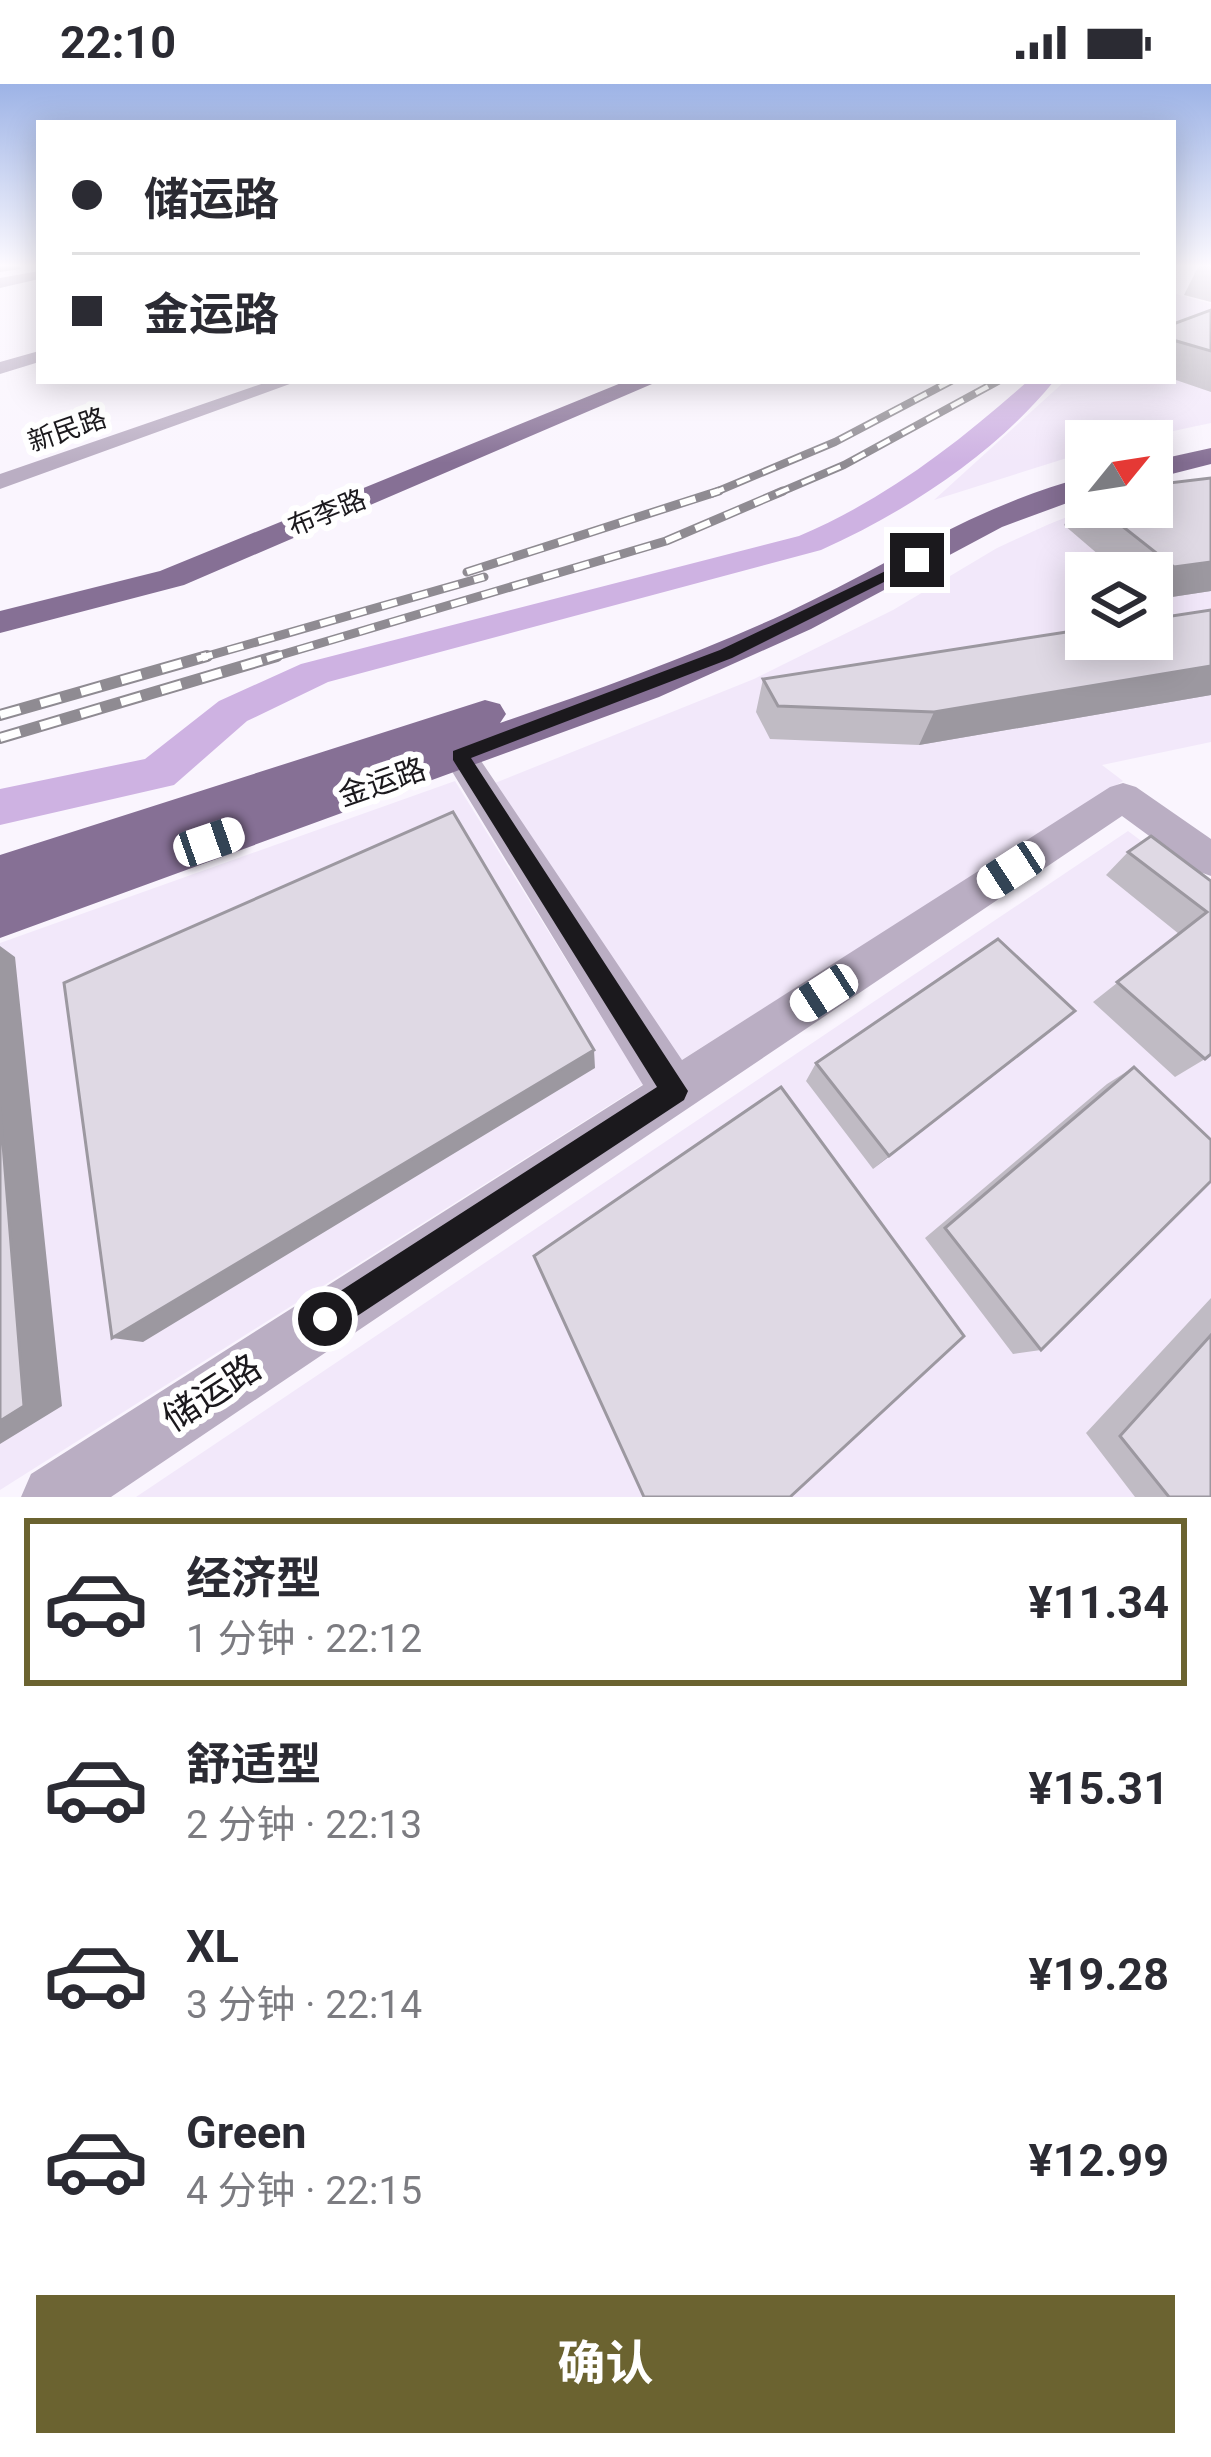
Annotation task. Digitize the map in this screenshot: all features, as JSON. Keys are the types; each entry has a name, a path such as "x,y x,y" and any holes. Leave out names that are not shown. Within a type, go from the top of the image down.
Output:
{"main road":[{"name":"布李路","path":"0,622 172,578 640,384"},
{"path":"1173,447 1211,439"},
{"path":"1173,465 1211,457"},
{"name":"金运路","path":"0,876 624,664 794,593 965,506 1065,474"},
{"name":"金运路","path":"0,915 459,755 726,654 862,590 978,526 1065,494"}],"street":[{"path":"0,368 36,357"},
{"name":"新民路","path":"0,482 280,384"},
{"path":"459,755 674,1091"},
{"name":"储运路","path":"54,1497 1123,797 1211,860"}],"shaded area":[{"path":"1176,331 1211,331 1211,423 1173,431 1173,420 1065,420 1065,459 934,500 1062,384 1176,384"},
{"path":"1211,478 1211,742 1102,765 1123,781 680,1061 495,783 754,679 1065,518 1065,528 1173,528 1173,487"},
{"path":"455,781 643,1084 0,1490 0,943"},
{"path":"1128,831 1211,893 1211,1497 136,1497"}],"building":[{"path":"1176,331 1211,331 1211,351 1176,341"},
{"path":"1211,478 1211,562 1174,567 1173,552 1155,552 1125,528 1173,528 1173,483"},
{"path":"1211,610 1211,666 934,712 778,706 763,679 1065,632 1065,660 1173,660 1173,616"},
{"path":"453,812 594,1050 112,1338 64,983"},
{"path":"1151,836 1211,881 1211,1054 1205,1059 1117,982 1207,912 1128,852"},
{"path":"998,939 1075,1011 889,1156 816,1063"},
{"path":"1134,1067 1211,1140 1211,1181 1041,1350 945,1228"},
{"path":"781,1087 964,1336 790,1497 644,1497 534,1256"},
{"path":"0,1107 24,1406 0,1421"},
{"path":"1211,1335 1211,1497 1169,1497 1120,1436"}],"waterway":[{"path":"0,807 158,773 233,711 315,673 810,543 906,493 961,453 1039,384"}],"railway":[{"path":"715,492 835,442 945,384"},
{"path":"776,494 844,465 992,384"},
{"path":"267,659 666,541 783,491"},
{"path":"467,572 715,492"},
{"path":"711,494 715,492"},
{"path":"197,659 484,577"},
{"path":"0,715 207,656"},
{"path":"0,738 277,656"}],"route":[{"path":"325,1319 674,1091 459,755 726,654 917,560"}]}
